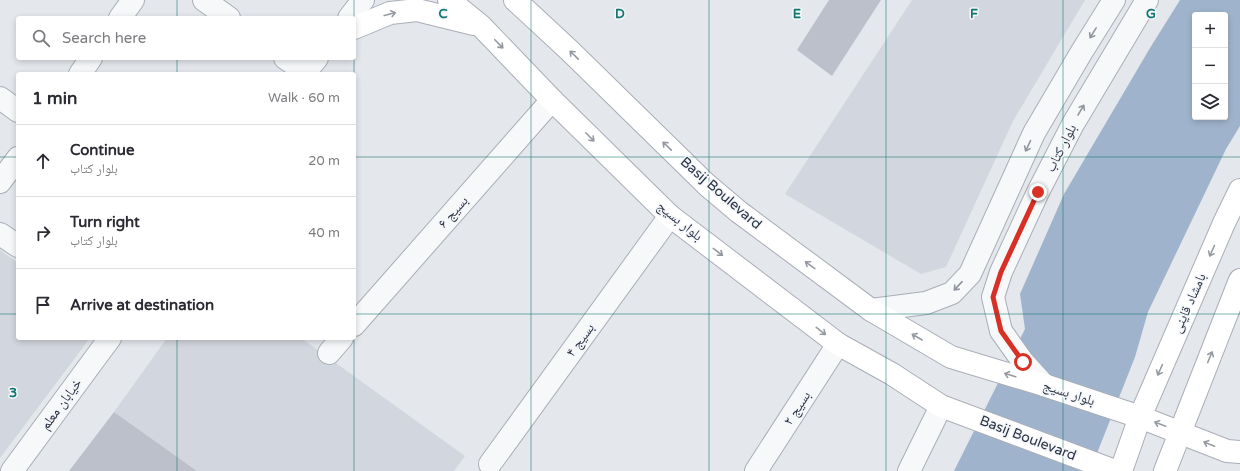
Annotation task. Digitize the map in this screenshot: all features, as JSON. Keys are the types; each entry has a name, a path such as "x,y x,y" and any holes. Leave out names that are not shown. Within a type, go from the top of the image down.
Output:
{"main road":[{"name":"بلوار بسیج","path":"449,0 481,26 552,100 670,216 838,344 892,374 941,406"},
{"name":"Basij Boulevard","path":"515,0 569,50 707,185 739,212 871,310 951,357"},
{"path":"356,27 390,13 417,10 481,26"},
{"name":"بامشاد قاینی","path":"1121,471 1140,417 1232,227 1240,190"},
{"path":"1165,471 1240,280"},
{"name":"بلوار بسیج","path":"951,357 1044,385 1140,417"},
{"name":"Basij Boulevard","path":"941,406 1115,471"},
{"path":"1140,417 1227,451 1240,452"}],"street":[{"path":"121,16 133,0"},
{"path":"204,0 226,16"},
{"path":"351,16 364,0"},
{"name":"بلوار کتاب","path":"871,310 926,303 952,293 970,274 1034,133 1114,0"},
{"name":"بلوار کتاب","path":"1044,385 1023,362 1001,331 993,297 1001,272 1038,192 1073,124 1148,0"},
{"path":"81,72 90,60"},
{"path":"290,60 309,68"},
{"path":"0,98 16,110"},
{"name":"بسیج ۶","path":"356,323 552,100"},
{"path":"0,182 16,161"},
{"name":"بسیج ۴","path":"490,464 640,255 670,216"},
{"path":"0,234 16,245"},
{"path":"978,258 982,270 997,275 1001,272"},
{"name":"خیابان معلم","path":"12,471 109,340"},
{"name":"بسیج ۲","path":"756,471 838,344"},
{"path":"909,471 941,406"}],"shaded area":[{"path":"912,0 1085,0 1013,121 946,267 921,274 785,194"},
{"path":"0,250 16,262 16,340 88,340 0,458"},
{"path":"166,340 304,340 465,456 454,471 197,471 114,412"}],"water":[{"path":"1180,0 1240,0 1240,126 1226,149 1148,312 1135,357 1090,471 954,471 1025,329 1020,294 1064,194"}],"building":[{"path":"829,0 881,0 832,76 797,50"},
{"path":"114,412 197,471 69,471"}],"route":[{"path":"1023,362 1001,331 993,297 1001,272 1038,192"}]}
